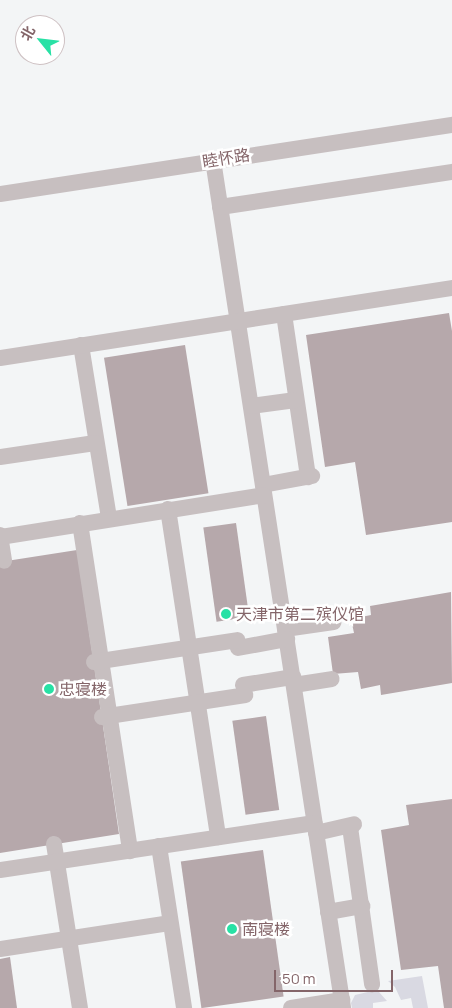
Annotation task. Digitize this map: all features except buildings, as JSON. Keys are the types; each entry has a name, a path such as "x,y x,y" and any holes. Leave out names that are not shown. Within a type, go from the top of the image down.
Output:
{"street":[{"name":"睦怀路","path":"0,194 452,125"},
{"path":"213,160 343,1004 291,1008"},
{"path":"220,206 452,172"},
{"path":"0,358 452,288"},
{"path":"4,561 0,536 168,509 264,490 310,477 296,400 284,314"},
{"path":"81,345 95,443 109,518"},
{"path":"251,406 296,400"},
{"path":"0,458 95,443"},
{"path":"168,509 218,837"},
{"path":"80,523 106,717 130,851"},
{"path":"98,661 189,647 237,644 334,622"},
{"path":"106,717 197,702 244,690 293,681 332,679"},
{"path":"0,870 218,837 352,826 372,984"},
{"path":"54,844 80,1008"},
{"path":"159,846 169,923 184,1008"},
{"path":"328,912 362,906"},
{"path":"0,949 169,923"}],"shaded area":[{"path":"422,976 428,1008 413,1008 411,998 401,1000 395,987 388,981"},
{"path":"372,991 379,992 387,1001 373,1003 373,1008 352,1008 351,1003 355,995"}],"place":[{"name":"天津市第二殡仪馆","path":"226,614"},
{"name":"忠寝楼","path":"49,689"},
{"name":"南寝楼","path":"232,929"}]}
